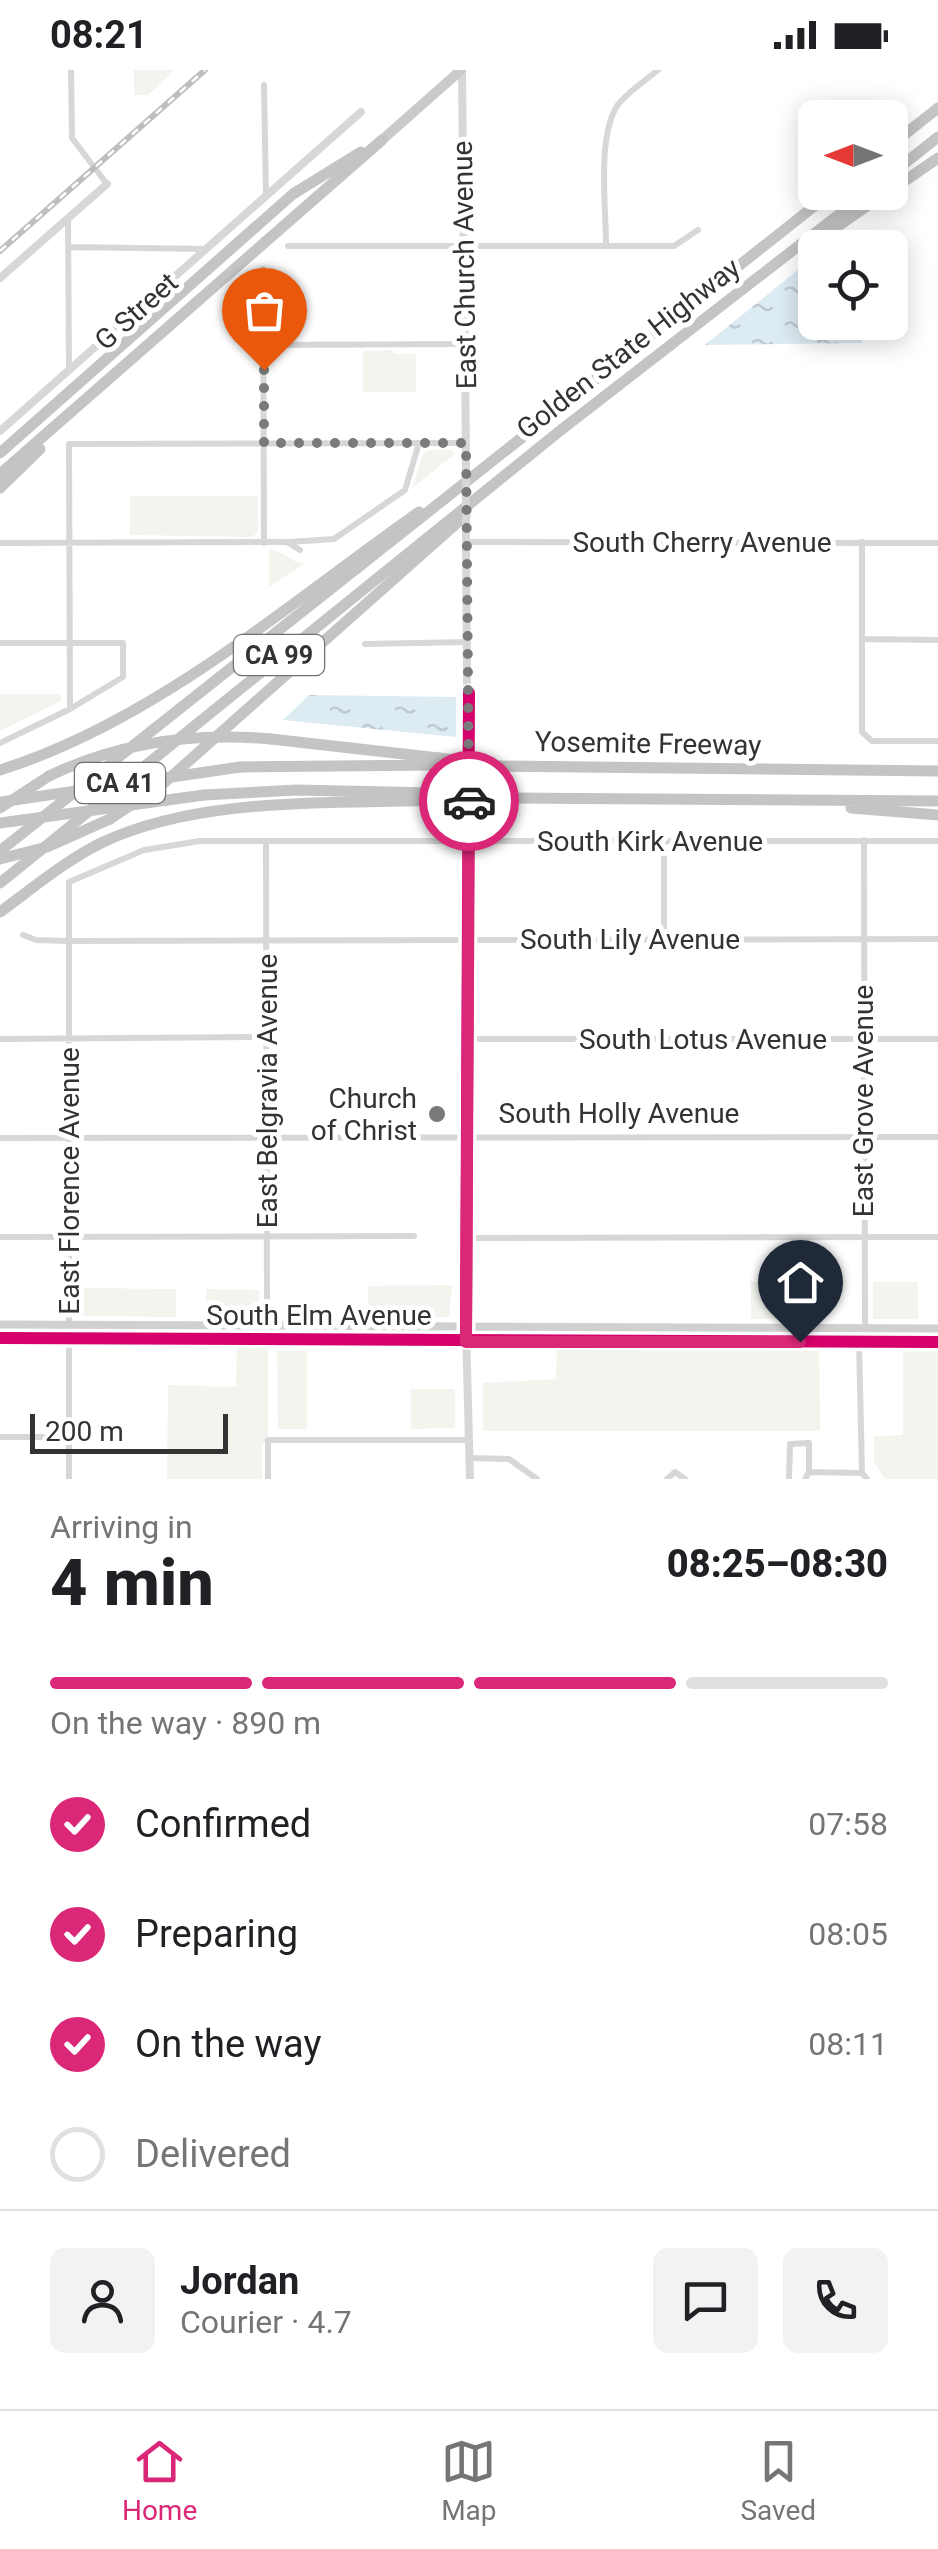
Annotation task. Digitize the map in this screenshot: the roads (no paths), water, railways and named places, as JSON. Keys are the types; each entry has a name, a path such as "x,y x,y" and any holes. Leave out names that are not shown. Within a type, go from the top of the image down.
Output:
{"highway":[{"path":"908,132 937,109"},
{"path":"908,161 938,137"},
{"path":"0,474 382,140"},
{"path":"0,453 293,194 382,140"},
{"path":"908,179 938,158"},
{"name":"Golden State Highway","path":"0,855 810,210"},
{"name":"Golden State Highway","path":"0,883 561,430 845,210"},
{"path":"742,292 863,210"},
{"path":"0,488 128,361"},
{"path":"0,770 72,744 156,698 552,416"},
{"path":"0,855 60,842 110,819 164,783 561,430"},
{"path":"0,805 49,776 108,753 170,739 225,736 439,762"},
{"name":"Yosemite Freeway","path":"0,805 240,768 439,762 497,766 938,768"},
{"name":"Yosemite Freeway","path":"0,823 204,795 297,790 497,798 938,801"},
{"path":"0,912 84,852 164,820 236,809 441,797"},
{"path":"772,801 938,815"}],"main road":[{"path":"382,140 462,70"},
{"name":"South Elm Avenue","path":"0,1325 938,1330"},
{"name":"South Elm Avenue","path":"0,1338 938,1342"}],"street":[{"path":"0,278 107,184 72,138 71,70"},
{"name":"East Church Avenue","path":"462,70 469,842 466,1342 470,1479"},
{"path":"606,245 606,151 610,122 620,103 658,70"},
{"path":"264,86 266,196"},
{"name":"G Street","path":"0,431 362,112"},
{"path":"68,218 69,370"},
{"path":"288,246 674,246 698,230"},
{"path":"68,247 206,248"},
{"path":"263,269 264,543"},
{"path":"264,345 465,344"},
{"path":"0,543 264,543 334,539 406,490 419,443"},
{"path":"70,709 69,444 466,443"},
{"name":"South Cherry Avenue","path":"466,541 938,543"},
{"path":"287,542 300,550"},
{"path":"862,542 862,732 872,741 938,741"},
{"path":"863,639 938,640"},
{"path":"364,644 468,642"},
{"path":"0,643 123,643 123,677 70,709 0,743"},
{"name":"East Grove Avenue","path":"864,840 865,1330 859,1342 864,1476"},
{"name":"South Kirk Avenue","path":"69,882 121,858 162,845 200,841 938,841"},
{"path":"664,841 664,938"},
{"name":"East Belgravia Avenue","path":"266,842 268,1340"},
{"name":"East Florence Avenue","path":"69,882 69,1479"},
{"name":"South Lily Avenue","path":"23,936 69,941 938,939"},
{"path":"0,1039 267,1037"},
{"name":"South Lotus Avenue","path":"468,1039 938,1039"},
{"name":"South Holly Avenue","path":"0,1138 938,1138"},
{"path":"0,1237 414,1236"},
{"path":"466,1238 938,1237"},
{"path":"0,1436 68,1437"},
{"path":"268,1479 268,1440 470,1440"},
{"path":"789,1479 790,1444 808,1443 805,1477 864,1476"},
{"path":"470,1458 509,1459 537,1479"},
{"path":"667,1479 676,1472 684,1479"}],"water":[{"path":"798,270 798,340 862,340 862,343 705,345"},
{"path":"309,695 456,697 456,737 283,720"}],"railway":[{"path":"0,251 205,70"}],"place":[{"name":"Church of Christ","path":"437,1114"}]}
